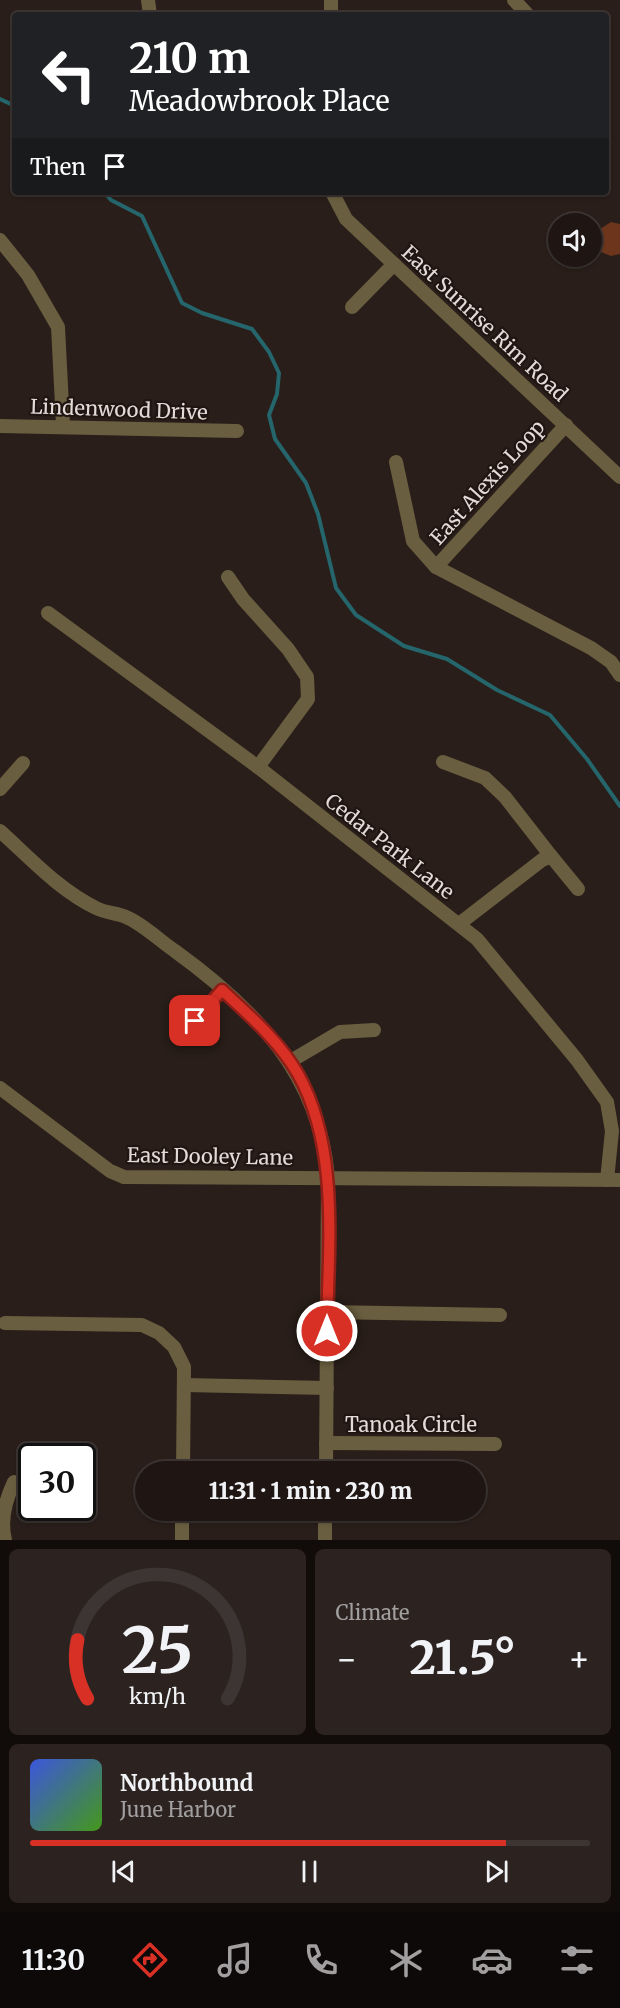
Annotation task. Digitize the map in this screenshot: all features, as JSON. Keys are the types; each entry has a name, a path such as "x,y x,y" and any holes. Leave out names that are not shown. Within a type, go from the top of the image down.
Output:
{"street":[{"path":"514,0 525,12"},
{"name":"East Sunrise Rim Road","path":"334,195 346,219 620,477"},
{"path":"0,240 28,275 58,327 63,425"},
{"path":"352,307 394,264"},
{"name":"Lindenwood Drive","path":"0,426 63,425 237,431"},
{"name":"East Alexis Loop","path":"566,425 436,567 591,648 611,662 620,675"},
{"path":"396,462 413,541 436,567"},
{"path":"228,577 243,599 288,649 307,677 308,699 258,767"},
{"name":"Cedar Park Lane","path":"48,613 258,767 477,939 577,1060 607,1102 612,1131 613,1180"},
{"path":"443,762 485,778 505,797 578,889"},
{"path":"0,789 23,763"},
{"path":"0,831 51,878 96,909 128,918 199,969 267,1031 298,1075 313,1112 326,1156 328,1177 326,1461"},
{"path":"459,924 542,860 551,856"},
{"path":"181,1036 222,990"},
{"path":"289,1062 340,1032 374,1030"},
{"name":"East Dooley Lane","path":"2,1095 22,1102 110,1171 124,1177 613,1180"},
{"path":"327,1312 500,1315"},
{"path":"5,1323 142,1325 159,1333 174,1347 184,1367 183,1461"},
{"path":"183,1385 327,1388"},
{"name":"Tanoak Circle","path":"326,1443 495,1444"},
{"path":"5,1540 2,1533 1,1508 14,1482"},
{"path":"182,1540 183,1521"},
{"path":"325,1540 326,1521"}],"shaded area":[{"path":"611,222 620,224 620,254 611,256 602,252 602,228"}],"waterway":[{"path":"0,99 12,105"},
{"path":"107,195 111,200 142,216 182,303 202,313 252,329 269,352 279,373 277,394 269,415 275,439 306,483 318,514 336,588 356,615 404,646 447,659 497,690 550,715 587,759 620,806"}],"route":[{"path":"195,1021 222,990 267,1031 298,1075 313,1112 326,1156 328,1177 327,1331"}]}
